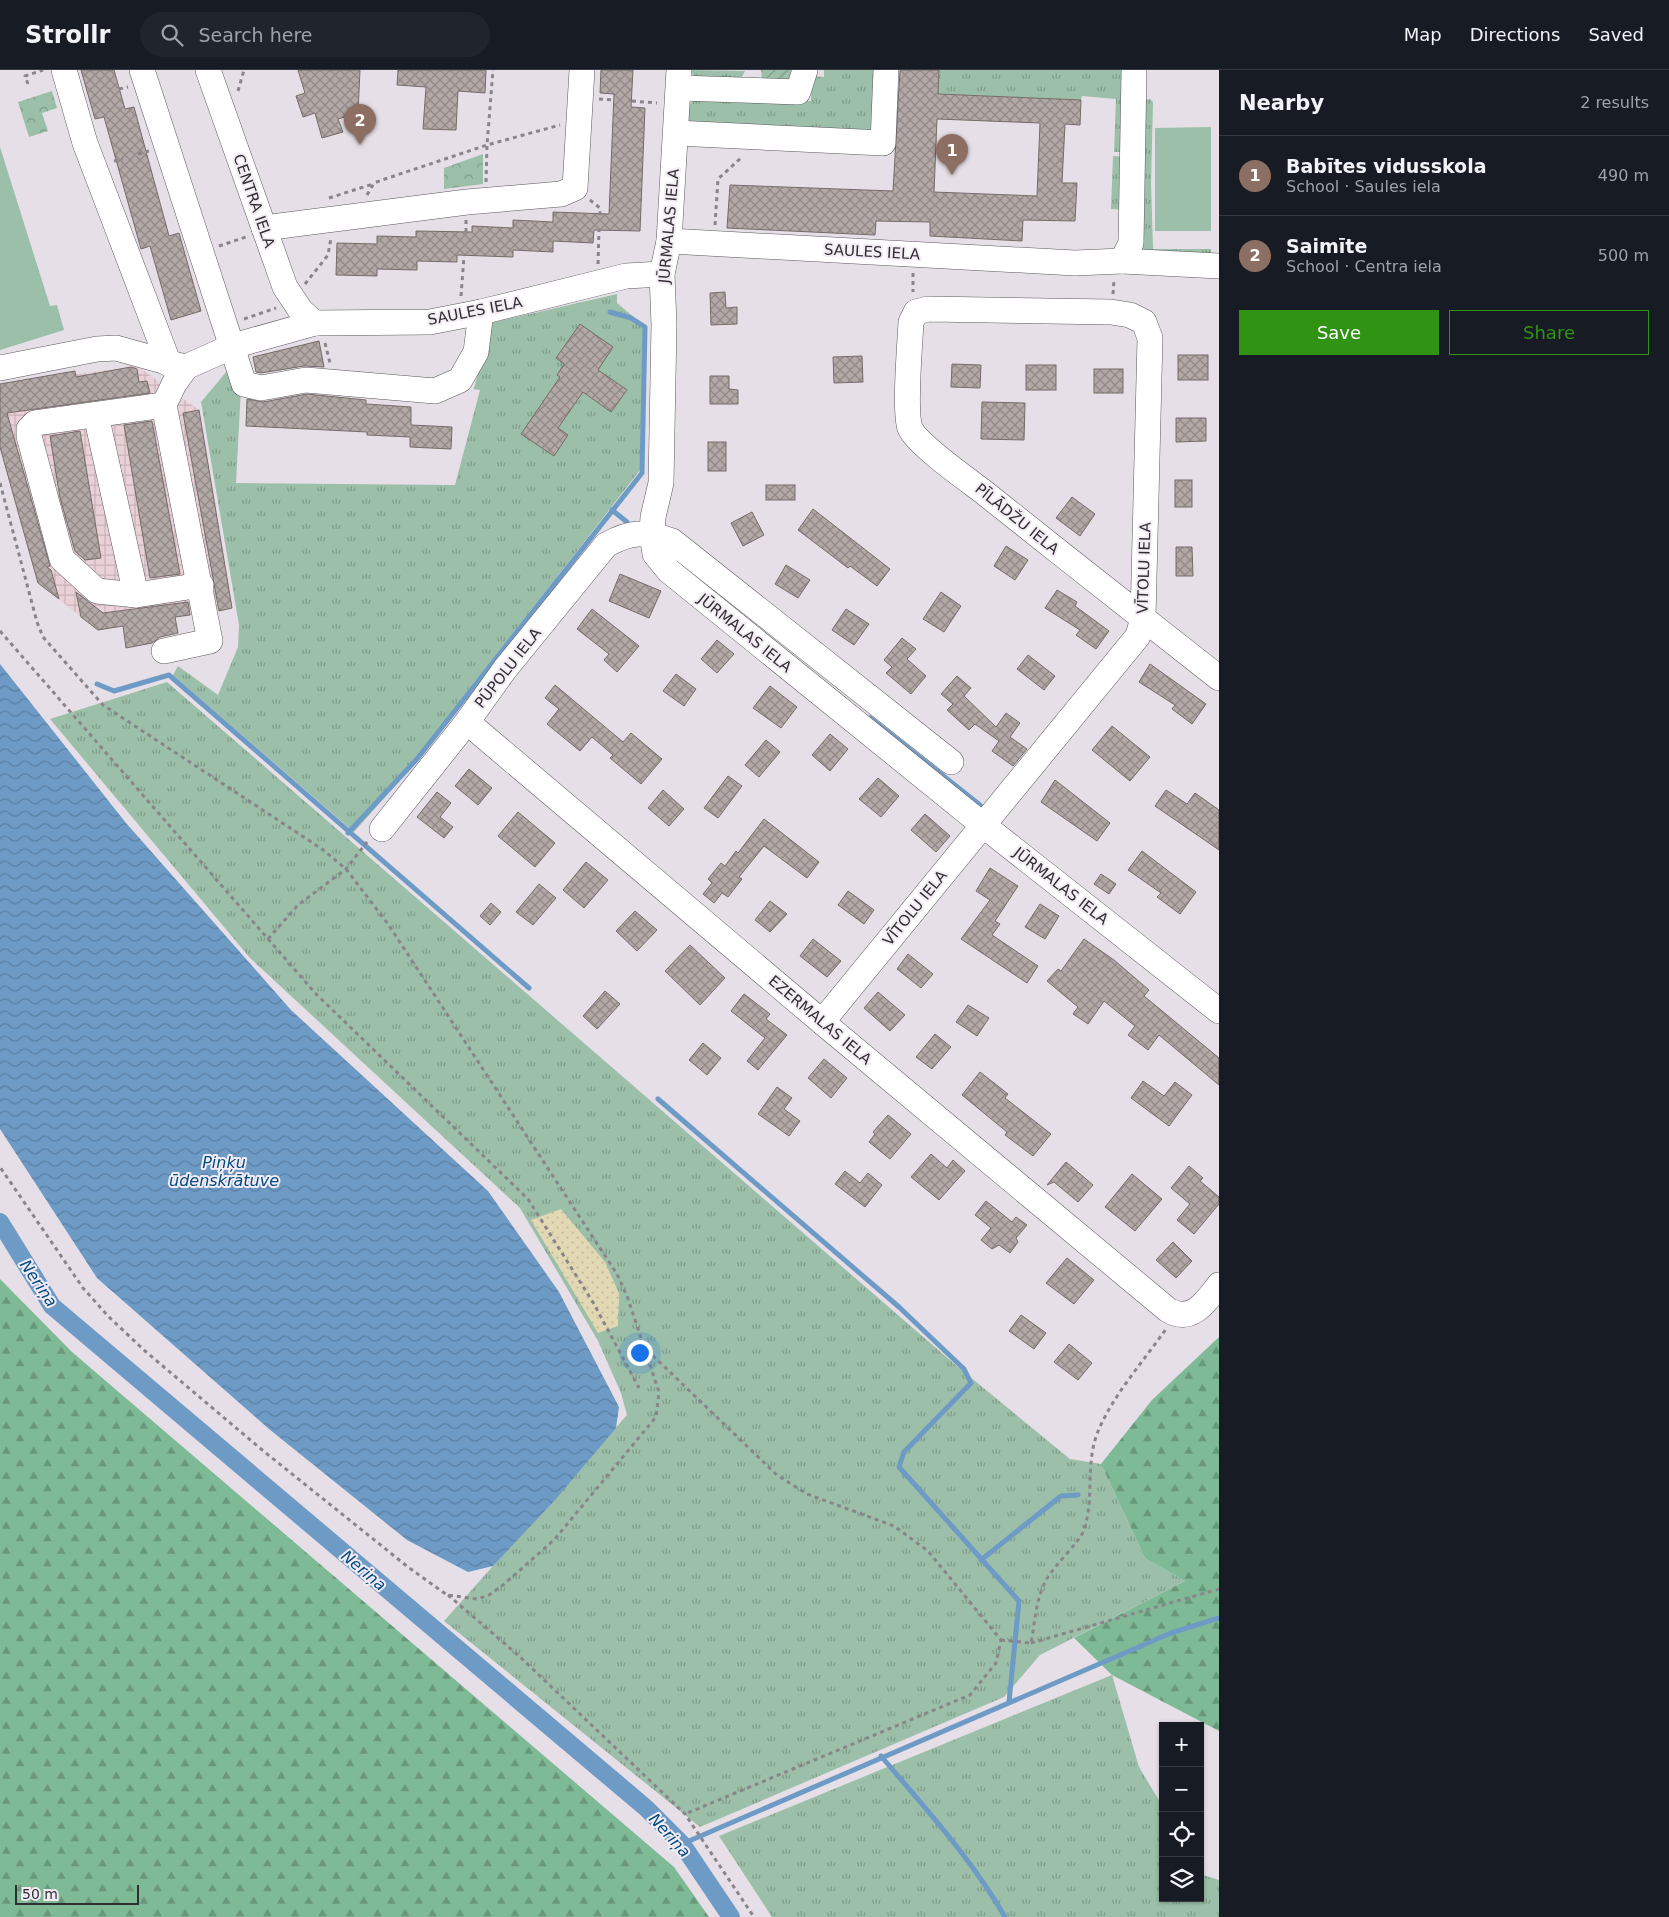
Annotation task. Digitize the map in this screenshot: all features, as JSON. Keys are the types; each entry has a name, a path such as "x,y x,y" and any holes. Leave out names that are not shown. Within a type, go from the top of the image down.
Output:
{"street":[{"path":"64,70 85,143 177,366 174,384 164,405 201,585 210,641 164,651"},
{"path":"142,70 244,384 261,388 306,380 435,391 460,380 476,352 471,307"},
{"name":"CENTRA IELA","path":"208,70 285,287 301,311 319,330"},
{"path":"264,230 362,215 486,200 561,194 575,188 582,70"},
{"path":"674,87 751,80 798,92 805,70"},
{"path":"676,133 883,143 886,70"},
{"path":"1119,261 1131,243 1134,70"},
{"name":"JŪRMALAS IELA","path":"674,87 676,133 669,240 662,274 664,325 661,483 653,517 652,533 656,554 669,572 983,825 1219,1011"},
{"name":"SAULES IELA","path":"669,240 1074,263 1119,261 1219,266"},
{"name":"SAULES IELA","path":"177,366 229,336 430,322 471,307 626,276 662,274"},
{"name":"VĪTOLU IELA","path":"822,1022 1138,636 1143,618 1150,338 1144,322 1130,315 1111,312 928,309 916,312"},
{"name":"PĪLĀDŽU IELA","path":"916,312 910,322 908,406 910,426 914,434 946,462 1219,678"},
{"path":"0,368 97,349 116,348 177,366"},
{"path":"164,405 35,423 29,429 29,436 62,559 97,591 136,596 201,585"},
{"path":"96,415 136,596"},
{"path":"652,533 672,541 951,762"},
{"name":"PŪPOLU IELA","path":"377,833 467,722 505,669 606,545 624,535 652,533"},
{"name":"EZERMALAS IELA","path":"467,722 822,1022 1176,1315"},
{"path":"1176,1315 1188,1315 1200,1308 1219,1285"}],"path":[{"path":"28,84 25,76 43,70"},
{"path":"238,90 244,70"},
{"path":"486,200 487,145 493,70"},
{"path":"632,101 674,87"},
{"path":"362,215 369,189 374,184 487,145 579,119"},
{"path":"714,243 718,179 763,137"},
{"path":"229,336 293,299 328,255 335,219"},
{"path":"202,251 264,230"},
{"path":"598,272 599,230"},
{"path":"913,254 913,302 916,312"},
{"path":"464,256 471,307"},
{"path":"1111,312 1119,261"},
{"path":"319,330 334,382"},
{"path":"0,483 37,622 44,637 93,696 137,729 322,849 346,869 388,924 604,1252 627,1296 645,1348 659,1398 656,1417 554,1540 503,1585 489,1595 477,1599 447,1595"},
{"path":"0,631 316,994 528,1199 594,1304 639,1388"},
{"path":"268,939 298,905 346,869 358,852 377,833"},
{"path":"0,1167 83,1288 120,1328 261,1449 408,1567 447,1595 518,1656 685,1814 754,1917"},
{"path":"1031,1643 1037,1606 1046,1579 1082,1535 1087,1520 1090,1464 1097,1434 1116,1399 1176,1315"},
{"path":"645,1348 777,1475 807,1494 894,1526 928,1551 1001,1640 1031,1643 1219,1589"},
{"path":"685,1814 970,1695 996,1663 1001,1640"}],"shaded area":[{"path":"137,366 199,410 232,608 98,630 38,583 0,384"}],"green space":[{"path":"690,70 745,71 740,81 694,76"},
{"path":"761,70 796,70 791,83 762,79"},
{"path":"824,70 877,70 874,131 687,121 688,106 696,98 811,101 812,76 824,77"},
{"path":"939,70 1129,70 1128,152 1114,152 1116,99 1082,96 1081,100 938,94"},
{"path":"52,91 57,108 42,113 48,131 29,137 18,102"},
{"path":"1150,99 1153,102 1151,182 1153,249 1211,249 1211,256 1141,252 1143,100"},
{"path":"1211,127 1211,231 1155,231 1155,128"},
{"path":"0,147 50,306 57,305 64,330 0,350"},
{"path":"483,154 483,184 444,189 444,168"},
{"path":"1113,156 1128,157 1129,210 1111,209"},
{"path":"617,294 617,303 642,324 647,332 640,470 393,788 354,832 173,675 178,666 218,695 238,647 239,625 201,402 232,365 241,387 236,483 455,485 480,390 474,389 490,323"},
{"path":"167,682 958,1367 1070,1459 1101,1464 1145,1558 1185,1581 1040,1655 1004,1697 700,1827 444,1621 627,1415 621,1393 598,1341 520,1208 250,958 50,719"},
{"path":"0,1279 72,1352 674,1867 709,1917 0,1917"},
{"path":"1219,1337 1219,1731 1112,1675 1074,1638 1185,1581 1145,1558 1101,1464 1152,1400"},
{"path":"1112,1675 1139,1767 1159,1800 1159,1902 1204,1902 1204,1875 1219,1880 1219,1917 772,1917 719,1836"}],"sand":[{"path":"561,1209 605,1262 619,1293 618,1326 598,1333 531,1220"}],"water":[{"name":"Piņķu ūdenskrātuve","path":"0,664 126,823 291,1010 488,1191 559,1292 619,1407 616,1428 555,1500 493,1566 468,1572 407,1540 269,1429 97,1278 0,1129"}],"building":[{"path":"81,70 114,70 125,109 134,107 169,236 179,233 201,311 171,320 150,246 141,249 104,117 95,119"},
{"path":"298,70 360,70 358,113 338,119 343,132 322,138 315,113 303,117 296,96 305,93"},
{"path":"398,70 486,70 485,93 458,91 456,130 423,129 426,87 397,85"},
{"path":"601,70 633,70 631,107 645,108 640,231 594,230 593,243 553,241 553,252 513,250 513,257 457,255 457,262 417,261 417,270 377,269 377,276 336,275 337,243 377,244 377,236 416,237 416,231 472,232 472,226 513,228 513,220 553,222 553,212 609,214 614,94 600,93"},
{"path":"900,70 939,70 938,94 1081,100 1080,125 1065,124 1062,183 1077,183 1075,221 1023,220 1022,241 930,236 930,222 876,221 875,235 727,228 730,185 893,191","holes":["937,119 1040,123 1037,196 934,192"]},
{"path":"725,292 726,308 737,307 737,324 711,325 710,293"},
{"path":"580,324 613,347 598,370 627,390 611,412 583,392 558,428 568,435 554,456 521,434 560,377 557,375 564,364 556,358"},
{"path":"319,341 324,367 304,366 261,373 256,372 253,357"},
{"path":"1178,355 1208,355 1208,380 1178,380"},
{"path":"862,356 863,382 834,383 833,357"},
{"path":"952,364 981,365 980,388 951,387"},
{"path":"1026,365 1056,365 1056,390 1026,390"},
{"path":"131,367 137,369 139,382 147,381 150,393 7,413 50,566 47,567 51,570 59,599 38,583 0,447 0,384 75,371 76,377"},
{"path":"1094,369 1123,369 1123,393 1094,393"},
{"path":"710,376 729,376 729,389 738,390 738,404 710,404"},
{"path":"307,394 366,400 366,404 411,407 411,425 452,427 451,449 410,447 410,437 367,435 367,432 246,426 247,399 263,402"},
{"path":"982,402 1025,403 1024,440 981,439"},
{"path":"199,410 232,608 219,611 183,413"},
{"path":"1176,418 1206,418 1206,441 1176,442"},
{"path":"152,421 180,574 150,578 124,425"},
{"path":"80,431 101,558 85,560 75,551 60,498 50,436"},
{"path":"708,442 726,442 726,471 708,471"},
{"path":"1175,480 1192,480 1192,507 1175,507"},
{"path":"766,485 795,485 795,500 766,500"},
{"path":"1072,497 1095,514 1080,536 1056,518"},
{"path":"813,509 890,569 877,586 850,566 848,568 798,530"},
{"path":"752,512 764,535 743,546 731,523"},
{"path":"1006,546 1028,560 1015,580 994,566"},
{"path":"1176,547 1192,547 1193,576 1176,576"},
{"path":"786,565 810,580 798,598 775,584"},
{"path":"620,574 661,591 649,618 609,601"},
{"path":"1057,590 1077,602 1075,606 1109,631 1096,649 1076,635 1080,630 1045,608"},
{"path":"76,592 103,613 188,602 190,615 175,617 178,633 160,637 152,643 126,648 123,626 98,630 81,617"},
{"path":"941,592 961,606 944,632 923,619"},
{"path":"592,609 639,646 617,672 604,660 609,654 577,629"},
{"path":"846,609 869,624 854,645 832,630"},
{"path":"902,638 916,649 907,659 926,676 911,694 886,673 892,667 884,660"},
{"path":"717,640 734,654 717,673 701,659"},
{"path":"1028,655 1055,676 1044,690 1017,669"},
{"path":"1150,664 1206,704 1192,724 1172,709 1175,705 1139,682"},
{"path":"676,674 696,689 684,706 663,691"},
{"path":"957,676 971,688 964,696 996,727 1006,713 1020,723 1010,737 1027,749 1013,766 992,751 999,741 975,724 969,730 947,710 953,704 941,694"},
{"path":"555,685 623,742 631,733 662,759 641,784 610,758 613,755 592,737 580,751 547,724 559,709 545,698"},
{"path":"770,686 797,707 781,728 753,708"},
{"path":"1112,726 1150,757 1130,781 1092,750"},
{"path":"830,734 848,749 830,771 812,755"},
{"path":"766,740 780,752 759,777 745,765"},
{"path":"469,769 492,788 478,805 455,786"},
{"path":"728,776 742,786 718,818 704,808"},
{"path":"878,778 899,796 881,817 859,799"},
{"path":"1055,780 1110,823 1097,841 1041,802"},
{"path":"663,790 684,809 669,826 648,808"},
{"path":"1166,790 1187,804 1195,793 1219,810 1219,850 1155,806"},
{"path":"437,792 451,803 440,817 453,827 444,838 417,817"},
{"path":"518,812 555,843 535,867 498,836"},
{"path":"925,814 950,836 936,852 911,830"},
{"path":"764,819 819,862 807,878 764,846 739,877 742,879 728,897 722,893 714,903 703,894 712,883 708,879 721,863 725,866 736,851 738,853"},
{"path":"1142,851 1196,892 1180,914 1157,897 1161,893 1128,870"},
{"path":"586,862 608,880 584,908 563,890"},
{"path":"990,868 1018,886 995,921 1000,924 992,935 1038,966 1027,983 961,939 990,900 976,891"},
{"path":"1101,874 1116,884 1109,894 1094,884"},
{"path":"539,884 556,898 533,925 516,912"},
{"path":"848,891 874,910 864,924 838,905"},
{"path":"770,901 787,914 770,932 755,920"},
{"path":"491,903 501,912 490,925 480,916"},
{"path":"1040,904 1059,916 1045,939 1025,927"},
{"path":"635,911 657,930 637,951 616,931"},
{"path":"813,939 841,961 827,977 800,956"},
{"path":"1084,939 1114,960 1149,990 1144,996 1219,1058 1219,1085 1159,1035 1148,1050 1128,1035 1135,1026 1104,1001 1088,1024 1073,1014 1078,1007 1047,981 1058,969 1061,971"},
{"path":"690,945 725,978 700,1005 665,971"},
{"path":"908,954 933,974 921,988 897,969"},
{"path":"605,991 620,1004 597,1029 583,1016"},
{"path":"878,992 905,1015 890,1031 864,1008"},
{"path":"744,994 770,1014 766,1019 787,1035 758,1070 747,1061 765,1038 731,1011"},
{"path":"968,1005 989,1018 977,1036 956,1022"},
{"path":"935,1034 951,1047 932,1069 916,1057"},
{"path":"703,1043 721,1058 707,1075 689,1060"},
{"path":"824,1059 847,1078 831,1098 808,1078"},
{"path":"980,1072 1008,1094 1005,1098 1051,1134 1033,1156 1005,1135 1007,1132 962,1095"},
{"path":"1143,1081 1164,1096 1175,1082 1192,1095 1169,1126 1131,1098"},
{"path":"777,1087 792,1098 784,1109 800,1121 789,1136 758,1114"},
{"path":"888,1115 911,1134 890,1159 869,1142 875,1134 873,1132"},
{"path":"931,1154 947,1168 953,1160 965,1171 939,1200 911,1177"},
{"path":"1066,1162 1093,1185 1078,1202 1054,1182 1047,1185"},
{"path":"1189,1166 1203,1178 1200,1181 1219,1197 1219,1204 1194,1234 1177,1220 1190,1204 1171,1188"},
{"path":"845,1171 860,1183 868,1173 882,1185 865,1207 835,1184"},
{"path":"1132,1174 1162,1199 1135,1231 1105,1207"},
{"path":"986,1201 1012,1222 1016,1217 1027,1225 1016,1238 1018,1242 1010,1253 999,1245 992,1249 981,1240 991,1228 975,1215"},
{"path":"1173,1242 1192,1261 1176,1278 1156,1260"},
{"path":"1067,1258 1094,1280 1074,1304 1046,1283"},
{"path":"1021,1315 1046,1333 1034,1349 1009,1331"},
{"path":"1069,1344 1092,1363 1078,1380 1054,1362"}],"waterway":[{"path":"348,833 417,759 642,473 645,327 631,318 610,312"},
{"path":"612,510 627,522"},
{"path":"97,684 114,691 169,675 529,988"},
{"path":"870,718 980,805"},
{"path":"658,1099 899,1307 964,1369 971,1383 904,1452 899,1467 1019,1601 1009,1702"},
{"name":"Neriņa","path":"0,1222 52,1306 646,1808 682,1844 731,1917"},
{"path":"981,1560 1061,1496 1078,1495"},
{"path":"682,1844 1171,1633 1219,1618"},
{"path":"881,1756 931,1814 962,1854 992,1895 1005,1917"}],"place":[{"name":"Saimīte","path":"360,145"},
{"name":"Babītes vidusskola","path":"952,175"}]}
